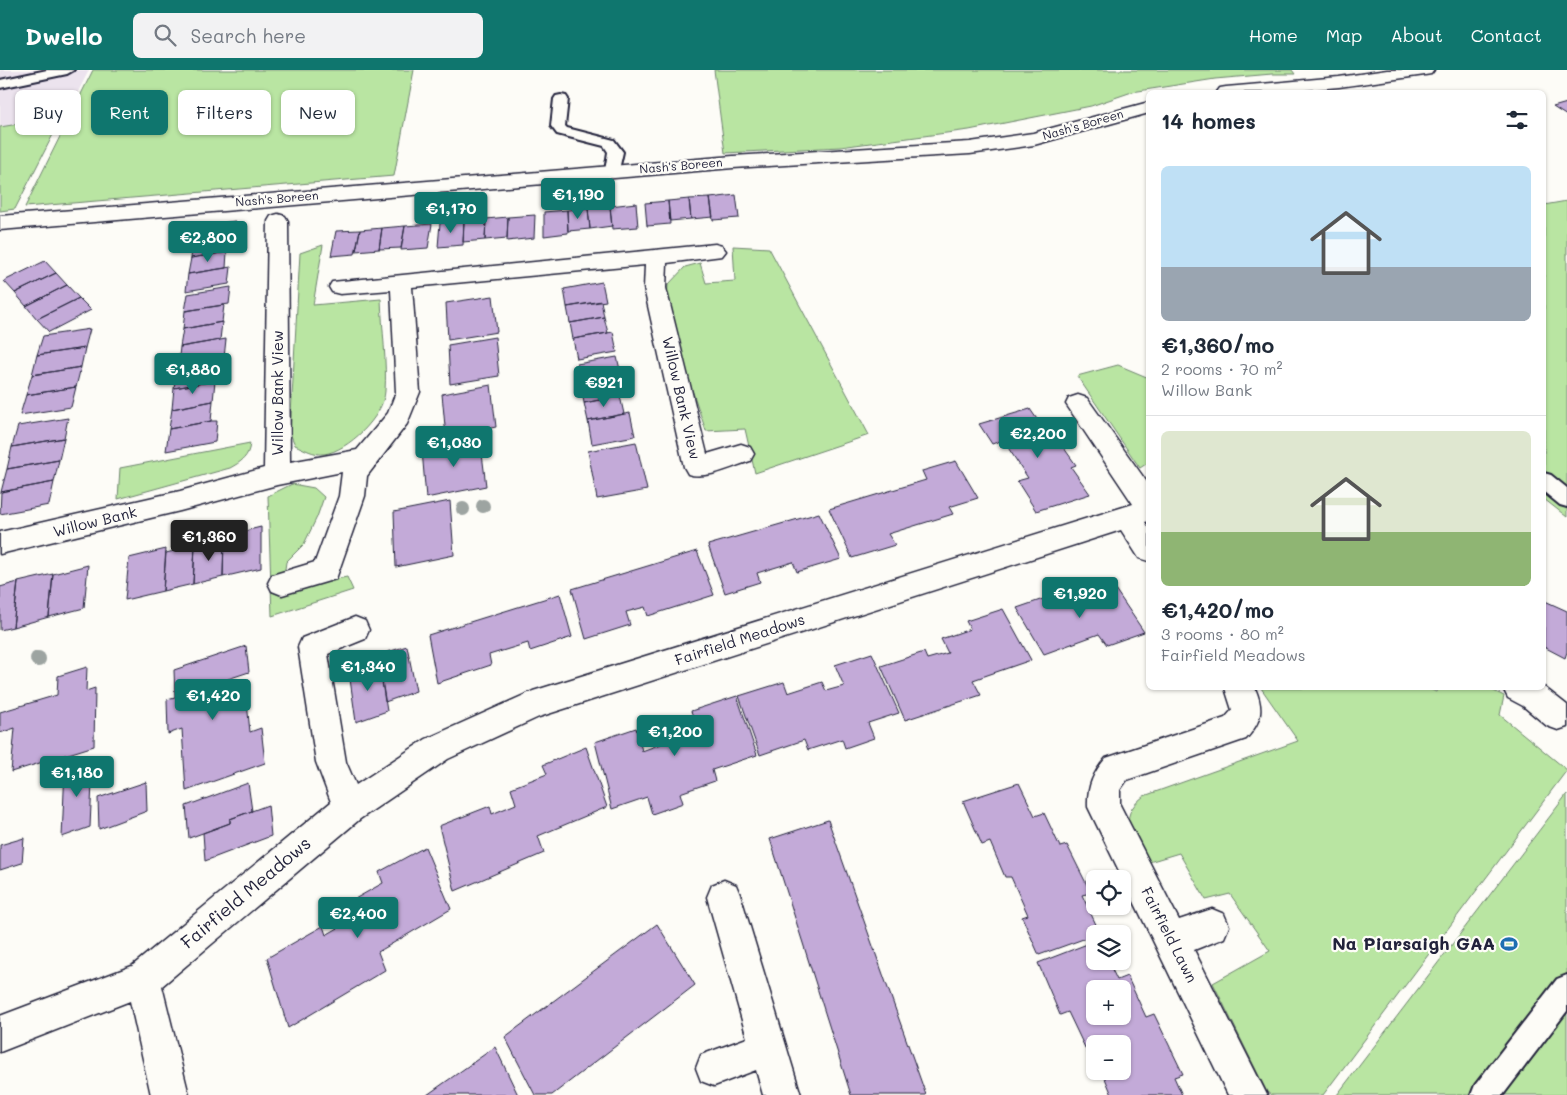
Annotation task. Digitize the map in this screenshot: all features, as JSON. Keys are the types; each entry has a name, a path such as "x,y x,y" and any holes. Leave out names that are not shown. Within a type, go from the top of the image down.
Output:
{"street":[{"path":"1249,90 1339,82 1425,70"},
{"name":"Nash's Boreen","path":"0,223 613,171 970,148 1034,139 1146,108"},
{"name":"Willow Bank View","path":"278,221 278,475 365,458"},
{"path":"340,287 716,251"},
{"name":"Willow Bank View","path":"656,256 655,288 697,467 741,454"},
{"path":"282,583 326,571 352,496 354,474 398,417 408,392 401,281"},
{"path":"1078,404 1141,511 1146,535"},
{"name":"Willow Bank","path":"0,543 180,501 278,475"},
{"name":"Fairfield Meadows","path":"0,1034 143,979 349,808 437,749 533,705 701,653 1141,511"},
{"path":"349,808 331,762 312,646 355,630"},
{"name":"Fairfield Lawn","path":"1241,690 1248,706 1245,719 1235,728 1117,769 1107,780 1102,791 1104,807 1248,1095"},
{"path":"1522,690 1533,696 1558,716"},
{"path":"724,897 782,1095"},
{"path":"1172,940 1212,926"},
{"path":"143,979 170,1095"},
{"path":"714,1068 768,1048"}],"lane":[{"path":"0,84 68,70"},
{"path":"560,99 558,126 562,131 609,143 616,152 613,171"},
{"path":"1546,483 1567,499"},
{"path":"1485,1095 1567,989"}],"shaded area":[{"path":"0,70 89,70 79,90 15,90 15,124 0,127"}],"green space":[{"path":"93,70 414,70 394,176 25,207 61,135 81,135 81,94"},
{"path":"714,70 1292,70 1295,74 1215,79 1132,92 1091,106 969,130 840,147 725,153"},
{"path":"15,125 15,135 53,135 15,209 0,211 0,127"},
{"path":"1567,201 1567,517 1546,501 1546,205"},
{"path":"323,245 313,305 381,299 385,391 378,411 363,431 344,446 324,454 317,454 295,445 290,433 300,253"},
{"path":"733,246 769,248 869,435 755,473 745,429 706,431 666,313 668,285 685,267 700,263 706,283 735,281"},
{"path":"1118,365 1146,377 1146,464 1140,468 1077,376"},
{"path":"250,443 244,458 230,468 118,499 120,468"},
{"path":"292,484 314,488 324,497 304,544 286,562 282,590 347,577 353,590 272,616 268,496"},
{"path":"1262,690 1432,690 1436,692 1437,690 1492,690 1504,696 1500,715 1567,770 1323,1095 1271,1095 1267,1092 1213,983 1270,951 1230,894 1206,900 1179,853 1149,862 1133,836 1128,820 1135,804 1144,796 1298,741"},
{"name":"Na Piarsaigh GAA","path":"1567,794 1567,1095 1337,1095"}],"building":[{"path":"1567,103 1567,116 1553,107"},
{"path":"736,195 739,218 713,220 710,198"},
{"path":"710,198 713,217 691,219 689,199"},
{"path":"689,199 691,219 670,221 668,201"},
{"path":"668,201 670,224 647,226 645,203"},
{"path":"636,203 638,227 612,229 610,206"},
{"path":"610,206 612,226 590,229 588,208"},
{"path":"588,208 590,229 568,231 567,210"},
{"path":"567,210 568,233 544,236 544,212"},
{"path":"535,215 534,238 507,241 508,217"},
{"path":"508,217 507,238 485,240 486,219"},
{"path":"486,219 485,240 463,242 464,221"},
{"path":"235,221 234,236 193,242 195,227"},
{"path":"464,221 463,245 438,247 440,223"},
{"path":"432,224 428,248 401,250 405,226"},
{"path":"405,226 401,248 379,249 382,228"},
{"path":"382,228 379,249 356,251 360,230"},
{"path":"360,230 355,254 331,256 336,231"},
{"path":"229,236 227,252 191,258 193,242"},
{"path":"227,252 226,268 188,274 191,258"},
{"path":"45,261 56,273 15,293 4,281"},
{"path":"231,267 229,284 186,291 188,274"},
{"path":"56,273 67,285 26,306 15,293"},
{"path":"602,282 606,301 567,307 564,289"},
{"path":"67,285 79,298 37,319 26,306"},
{"path":"231,287 229,304 185,311 188,294"},
{"path":"493,296 497,332 448,340 446,303"},
{"path":"79,298 91,310 49,332 37,319"},
{"path":"601,301 604,317 570,323 567,307"},
{"path":"224,305 222,322 183,329 185,311"},
{"path":"604,317 608,333 573,339 570,323"},
{"path":"222,322 220,340 180,347 183,329"},
{"path":"90,329 85,348 37,355 43,336"},
{"path":"613,332 617,352 577,359 573,339"},
{"path":"495,337 499,376 450,384 448,345"},
{"path":"226,339 224,358 178,366 180,347"},
{"path":"85,348 81,367 32,375 37,355"},
{"path":"617,357 622,378 581,385 577,364"},
{"path":"223,361 221,380 174,388 177,369"},
{"path":"81,367 76,387 26,395 32,375"},
{"path":"617,379 620,396 584,403 581,385"},
{"path":"215,381 213,401 172,409 174,388"},
{"path":"491,385 496,427 446,437 442,394"},
{"path":"76,387 71,407 20,415 26,395"},
{"path":"620,396 624,414 588,421 584,403"},
{"path":"213,401 211,421 169,429 172,409"},
{"path":"1030,409 1043,428 1049,427 1076,465 1071,467 1090,494 1036,511 1017,481 1028,478 1003,440 992,444 979,424"},
{"path":"630,413 635,436 592,444 588,421"},
{"path":"68,418 64,438 12,447 18,426"},
{"path":"217,421 215,442 166,451 169,429"},
{"path":"64,438 59,460 7,469 12,447"},
{"path":"480,438 486,486 426,498 422,450"},
{"path":"636,442 647,490 597,499 588,451"},
{"path":"59,460 54,482 1,492 7,469"},
{"path":"956,461 978,498 949,507 953,514 888,534 895,545 852,558 829,509 926,480 922,471"},
{"path":"54,482 49,505 0,514 1,492"},
{"path":"450,501 454,555 396,567 394,512"},
{"path":"819,513 841,559 797,572 793,562 757,573 760,582 725,593 708,545"},
{"path":"261,527 261,568 223,577 224,536"},
{"path":"224,539 223,577 193,584 195,546"},
{"path":"195,546 193,584 163,591 166,553"},
{"path":"166,549 163,591 125,600 129,558"},
{"path":"697,551 714,595 648,616 645,607 626,612 630,625 586,639 572,589"},
{"path":"88,565 84,608 49,617 53,574"},
{"path":"53,574 49,617 13,627 18,582"},
{"path":"18,582 13,627 0,630 0,587"},
{"path":"1111,583 1144,632 1107,645 1099,634 1044,654 1017,608 1049,597 1053,603"},
{"path":"560,594 572,637 530,651 528,643 489,655 491,665 437,683 428,635"},
{"path":"1546,601 1567,611 1567,652 1565,658 1546,648"},
{"path":"1003,609 1031,660 973,680 981,695 905,720 881,666 924,652 927,659 948,653 941,639 970,629 966,621"},
{"path":"246,646 249,672 228,679 231,708 247,703 250,732 261,728 265,763 186,791 182,729 168,734 167,700 175,698 174,670"},
{"path":"407,646 416,691 385,702 378,655"},
{"path":"872,653 899,713 868,723 874,738 845,748 842,739 808,750 804,740 760,755 739,696 784,682 788,693 822,682 826,691 844,686 835,665"},
{"path":"379,662 387,711 356,722 349,672"},
{"path":"87,667 86,691 95,688 94,746 11,772 15,728 0,733 0,712 57,695 58,676"},
{"path":"737,696 757,755 712,770 715,781 680,793 683,803 652,814 647,797 612,809 595,742 636,728 642,751 661,744 659,734 695,722 691,711"},
{"path":"586,747 607,807 538,836 544,853 455,891 439,826 490,806 492,814 516,804 511,788 547,774 543,765"},
{"path":"93,760 90,827 62,837 65,769"},
{"path":"146,782 147,811 99,829 98,798"},
{"path":"248,783 252,811 230,819 230,823 189,838 186,806"},
{"path":"1019,783 1035,816 1044,813 1060,847 1067,845 1086,883 1086,894 1082,895 1086,903 1086,915 1091,915 1096,925 1086,925 1086,938 1039,955 1022,917 1028,915 1011,877 1005,877 990,842 982,845 963,801"},
{"path":"268,805 271,836 205,861 203,833 230,823 230,819"},
{"path":"828,820 926,1095 851,1095 770,839"},
{"path":"24,838 22,863 0,870 0,845"},
{"path":"425,847 451,909 378,952 385,970 288,1028 267,958 323,926 326,935 352,920 346,904 383,883 379,872"},
{"path":"657,924 695,985 552,1095 535,1095 505,1037"},
{"path":"1086,944 1086,970 1112,970 1117,980 1086,980 1086,1025 1131,1025 1131,985 1146,1017 1154,1014 1183,1074 1174,1077 1182,1095 1112,1095 1106,1080 1131,1080 1131,1035 1086,1035 1086,1050 1068,1012 1060,1015 1038,963"},
{"path":"1127,976 1129,980 1117,980"},
{"path":"495,1047 518,1095 427,1095"}],"place":[{"name":"Na Piarsaigh GAA","path":"1509,944"}]}
